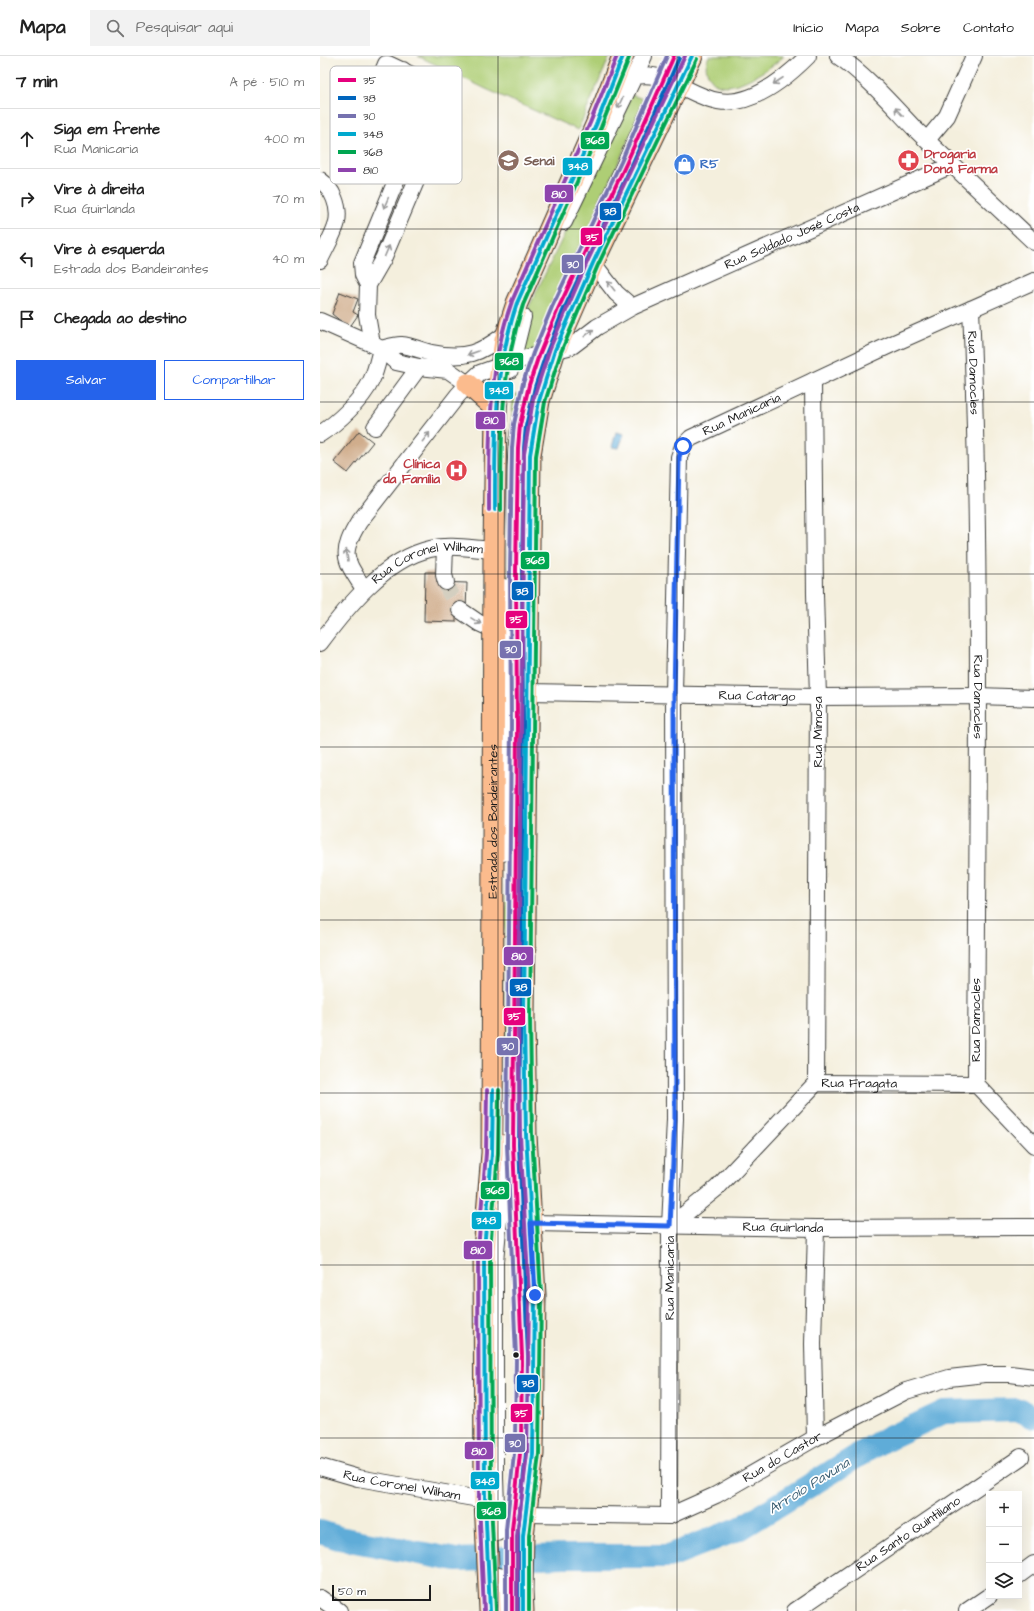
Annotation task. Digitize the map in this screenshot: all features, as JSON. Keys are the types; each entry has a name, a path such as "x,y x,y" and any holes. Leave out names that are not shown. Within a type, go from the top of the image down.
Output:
{"main road":[{"name":"Estrada dos Bandeirantes","path":"499,1603 505,1532 484,1500 484,1250 492,1137 494,550 496,409 506,364 507,333 517,303 591,138 623,56"},
{"name":"Estrada dos Bandeirantes","path":"499,1603 505,1532 526,1514 533,1454 535,1295 526,1134 524,1019 530,455 547,353 593,263 671,82 692,56"},
{"path":"468,384 496,409"},
{"name":"Estrada dos Bandeirantes","path":"499,1603 523,1611"}],"street":[{"path":"505,1532 495,1478 495,1262 501,1197 502,1128 502,865 505,716 504,445 507,380 506,364 531,294 644,56"},
{"path":"505,1532 521,1444 522,1356 513,1146 517,725 516,491 520,425 529,385 547,353 558,309 626,164 671,82 674,56"},
{"path":"610,90 634,75 644,74 671,82 703,97 718,101 731,102 761,92 793,71 808,56"},
{"path":"838,56 846,61 952,165 1034,242"},
{"path":"927,140 947,116 974,56"},
{"name":"Rua Soldado José Costa","path":"547,353 572,346 597,327 632,306 952,165"},
{"path":"320,180 332,194 337,206 337,223 320,260"},
{"path":"320,434 335,425 366,388 375,370 377,346 367,315 368,285 383,259 415,184"},
{"path":"593,263 616,292 632,306"},
{"name":"Rua Manicaria","path":"669,1516 670,1226 675,1119 674,694 679,457 683,446 691,438 1034,281"},
{"name":"Rua Damocles","path":"971,309 975,405 978,696 976,1084"},
{"path":"320,321 377,346 396,362 418,367 448,370 468,384"},
{"path":"377,346 401,345 458,357 472,354 483,349 493,344 507,333"},
{"name":"Rua Coronel Wilham","path":"364,589 351,568 346,556 349,538 359,522 468,384 480,373 547,353"},
{"path":"375,427 418,367"},
{"name":"Rua Mimosa","path":"813,381 815,594 818,697 816,1083"},
{"path":"445,547 444,575 446,582"},
{"name":"Rua Coronel Wilham","path":"322,638 364,589 384,573 416,553 430,548 445,547 494,550"},
{"path":"460,610 479,623 494,630"},
{"name":"Rua Catargo","path":"528,692 818,697 978,696 1034,698"},
{"name":"Rua Fragata","path":"670,1226 716,1188 816,1083 976,1084"},
{"path":"976,1084 1034,1145"},
{"name":"Rua Guirlanda","path":"531,1223 816,1228 1034,1227"},
{"path":"815,1438 813,1344 816,1228"},
{"name":"Rua do Castor","path":"526,1514 669,1516 716,1495 815,1438 906,1391 949,1378 986,1374 1010,1374 1034,1377"},
{"name":"Rua Santo Quintiliano","path":"795,1611 1021,1457"},
{"name":"Rua Coronel Wilham","path":"320,1467 358,1478 484,1500"},
{"path":"1022,1573 1034,1564"},
{"path":"320,1598 338,1611"},
{"path":"967,1611 986,1598"},
{"path":"499,1603 512,1611"}],"green space":[{"path":"418,56 610,56 578,130 462,77 462,66 439,66"},
{"path":"709,56 784,56 769,68 748,80 726,86 718,85 709,76 706,68"},
{"path":"629,94 646,100 534,354 513,359 527,311"},
{"path":"513,395 519,395 518,1049 505,1050 505,804 510,477"}],"water":[{"path":"616,432 624,434 619,448 612,447"}],"building":[{"path":"340,292 358,299 353,312 358,315 349,328 332,314"},
{"path":"359,431 373,442 348,473 334,462"},
{"path":"425,572 437,572 437,582 467,583 466,610 456,610 456,622 424,621"}],"waterway":[{"name":"Arroio Pavuna","path":"320,1532 339,1538 456,1560 564,1556 669,1556 741,1528 880,1442 944,1412 1020,1410 1034,1417"}],"tunnel":[{"path":"446,582 449,592 460,610"}],"transit line":[{"name":"810","path":"489,510 490,430 494,378 504,326 512,301 590,123 617,56"},
{"name":"348","path":"495,510 497,405 509,329 517,303 596,125 623,56"},
{"name":"30","path":"506,1611 506,1530 515,1444 516,1356 507,1145 511,725 510,571 512,448 514,424 523,383 533,353 552,307 621,162 667,56"},
{"name":"35","path":"512,1611 512,1530 521,1444 522,1356 513,1145 517,725 516,571 518,448 520,425 529,385 539,355 558,309 626,164 674,56"},
{"name":"810","path":"517,1611 517,1536 527,1454 529,1295 520,1134 518,1019 524,454 533,400 550,348 588,260 685,56"},
{"name":"348","path":"523,1611 523,1536 533,1454 535,1295 526,1134 524,1019 530,455 539,401 555,350 593,263 692,56"},
{"name":"368","path":"501,510 503,407 515,330 523,305 601,127 629,58"},
{"name":"38","path":"518,1611 518,1530 527,1444 528,1356 519,1145 523,725 522,571 524,448 526,426 535,387 563,311 631,167 679,58"},
{"name":"368","path":"529,1611 529,1536 539,1454 541,1295 532,1134 530,1019 536,456 545,402 561,352 598,265 697,59"},
{"name":"810","path":"484,1611 479,1500 478,1250 486,1153 487,1090"},
{"name":"348","path":"490,1611 485,1500 484,1250 492,1153 493,1090"},
{"name":"368","path":"496,1611 491,1500 490,1250 498,1153 499,1090"}],"place":[{"name":"Senai","path":"509,161"},
{"name":"Drogaria Dona Farma","path":"908,161"},
{"name":"R5","path":"685,164"},
{"name":"Clínica da Família","path":"456,471"}],"route":[{"path":"535,1295 531,1223 670,1226 675,1119 674,694 679,457 683,446"}]}
